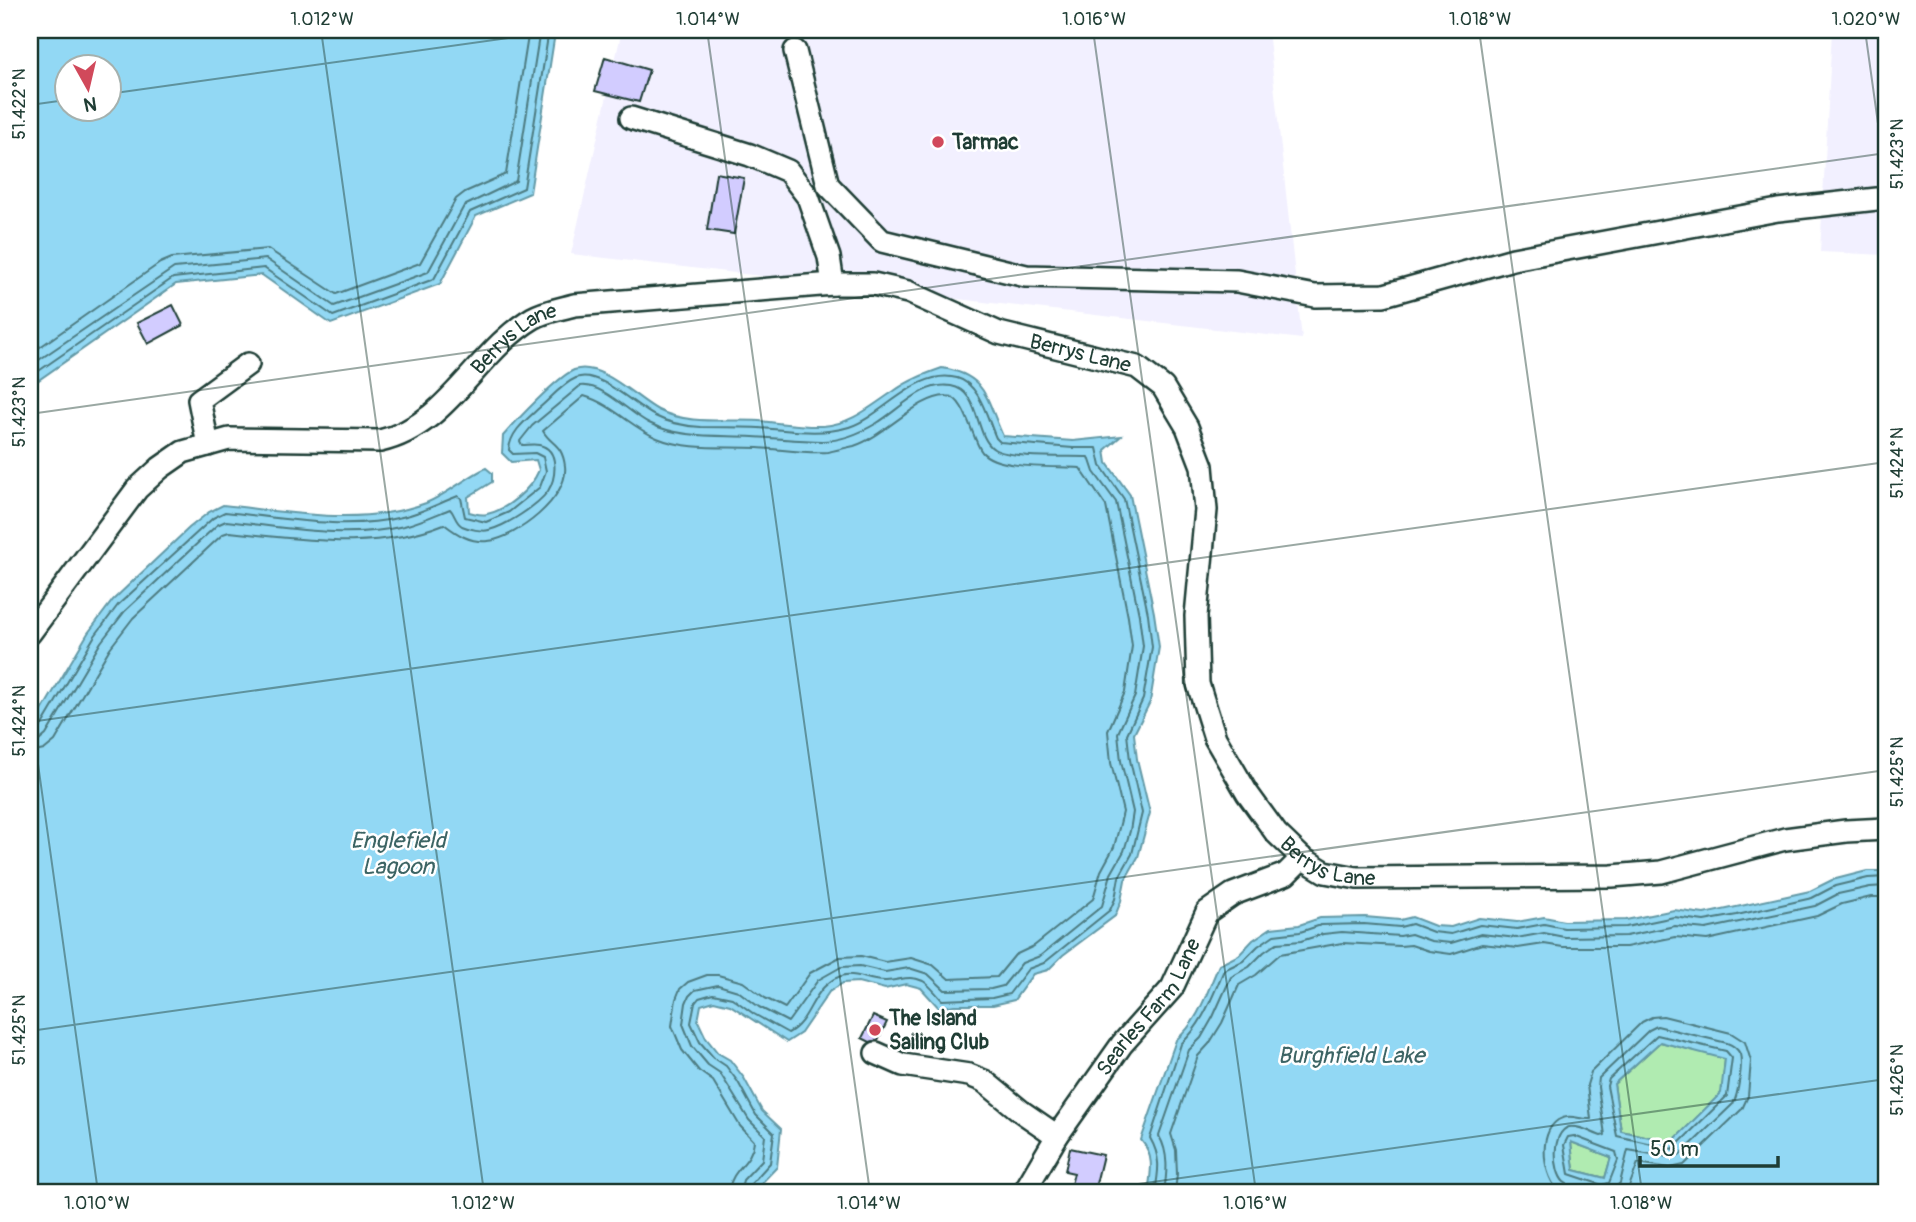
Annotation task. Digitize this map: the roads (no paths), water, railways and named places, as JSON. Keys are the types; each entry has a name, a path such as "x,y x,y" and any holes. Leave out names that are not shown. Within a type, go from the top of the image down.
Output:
{"street":[{"path":"795,51 828,185 882,240 1026,276 1237,281 1314,296 1384,295 1513,259 1778,210 1886,198"},
{"path":"631,118 750,155 788,171 808,197 829,257 833,284"},
{"name":"Berrys Lane","path":"30,633 137,489 183,452 229,439 380,441 399,437 446,404 508,337 535,317 574,305 833,284 873,284 908,292 999,333 1137,367 1163,387 1187,427 1202,466 1206,510 1196,616 1198,684 1215,737 1247,793 1276,833 1303,858 1325,872 1357,878 1612,876 1661,872 1785,839 1886,829"},
{"path":"208,445 199,400 247,364"},
{"name":"Searles Farm Lane","path":"1024,1192 1056,1136 1122,1044 1172,988 1207,912 1233,894 1286,874 1303,858"},
{"path":"876,1053 903,1065 969,1075 984,1081 1056,1136"}],"water":[{"path":"30,30 560,30 555,33 530,193 476,216 440,284 331,324 262,275 176,284 30,386"},
{"name":"Englefield Lagoon","path":"942,368 957,371 977,383 988,400 1003,436 1073,441 1121,436 1105,450 1107,463 1130,495 1159,647 1150,702 1134,734 1150,813 1138,857 1125,880 1115,916 1063,955 1048,970 1033,974 1014,1000 993,1005 954,1005 939,1008 921,988 906,984 885,989 858,982 843,983 829,992 801,1033 787,1042 730,1005 714,1001 701,1005 698,1021 706,1038 718,1053 730,1060 744,1078 762,1111 781,1129 777,1167 753,1192 30,1192 30,731 88,633 113,600 189,528 223,505 325,516 401,510 426,503 486,468 492,473 492,482 468,497 469,512 482,515 495,512 518,498 539,470 536,460 511,462 502,453 503,436 547,390 574,370 595,370 618,382 658,410 682,418 823,426 852,418 905,384"},
{"name":"Burghfield Lake","path":"1867,871 1886,871 1886,1192 1148,1192 1150,1158 1141,1140 1176,1040 1197,1015 1219,965 1239,955 1253,940 1271,928 1299,925 1320,918 1365,917 1400,920 1412,917 1435,926 1451,927 1479,918 1517,922 1544,917 1564,921 1626,920 1674,910 1704,914 1810,891 1832,880","holes":["1660,1042 1725,1059 1721,1093 1672,1142 1621,1131 1614,1084","1571,1142 1611,1157 1605,1178 1574,1170"]}],"place":[{"name":"Tarmac","path":"938,142"},
{"name":"The Island Sailing Club","path":"875,1030"}]}
